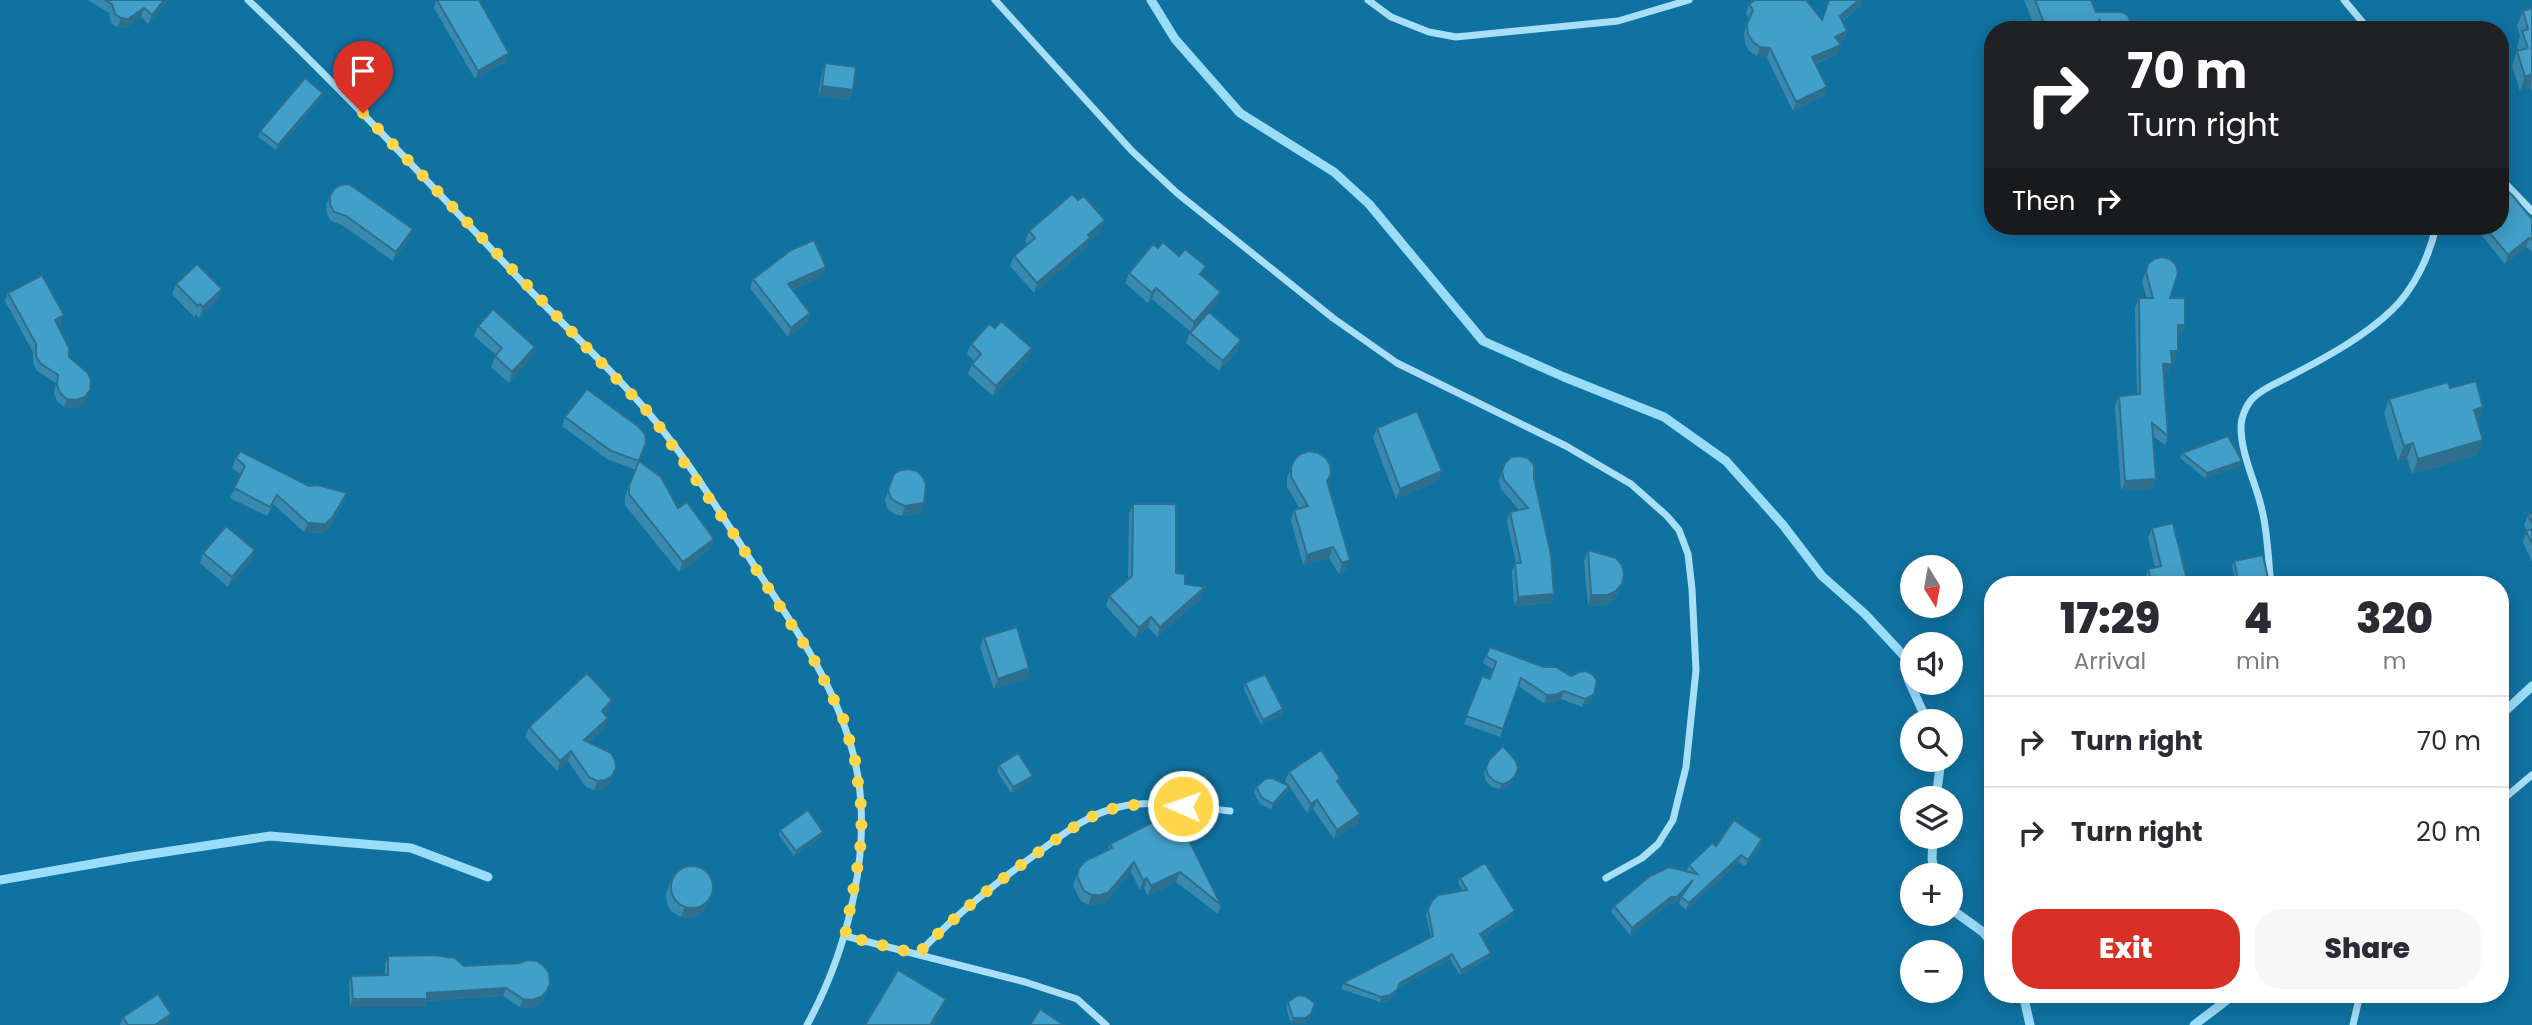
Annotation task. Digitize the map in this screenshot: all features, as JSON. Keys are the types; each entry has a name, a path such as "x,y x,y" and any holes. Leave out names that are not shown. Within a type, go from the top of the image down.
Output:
{"street":[{"path":"248,0 345,93 652,416 688,465 814,660 843,718 855,760 862,813 860,853 845,936 817,1007 807,1025"},
{"path":"995,0 1141,159 1177,193 1334,318 1397,363 1566,446 1631,484 1679,530 1688,554 1696,670 1686,767 1673,820 1658,844 1643,858 1606,878"},
{"path":"1368,0 1391,17 1429,32 1457,37 1618,21 1689,0"},
{"path":"2344,0 2362,21"},
{"path":"2509,187 2532,211"},
{"path":"2270,576 2263,512 2244,446 2241,427 2244,412 2250,400 2358,336 2393,310 2415,281 2434,235"},
{"path":"2509,794 2532,775"},
{"path":"918,954 950,920 984,892 1080,823 1101,812 1121,806 1159,804 1230,810"},
{"path":"845,936 1025,982 1077,999 1106,1025"},
{"path":"2353,1025 2358,1003"}],"building":[{"path":"105,0 164,0 152,15 144,8 128,19 115,14 112,4"},
{"path":"437,0 479,0 509,53 478,71"},
{"path":"1755,0 1806,0 1822,20 1829,0 1859,0 1840,16 1847,31 1835,37 1841,45 1812,57 1827,87 1796,102 1770,48 1760,47 1748,34 1747,24 1753,10 1749,4"},
{"path":"2035,0 2091,0 2096,12 2122,12 2128,15 2130,21 2099,19 2100,21 2043,21"},
{"path":"2532,8 2532,74 2525,77 2517,51 2528,48 2522,31 2528,29 2523,11"},
{"path":"825,63 856,67 853,90 822,86"},
{"path":"305,78 323,93 278,145 260,131"},
{"path":"349,184 413,229 396,252 346,216 334,212 330,205 330,196 334,189"},
{"path":"2509,192 2532,219 2532,240 2529,238 2508,255 2491,235 2509,235"},
{"path":"1072,194 1078,200 1084,196 1105,220 1088,235 1090,238 1037,283 1014,256 1035,238 1029,231"},
{"path":"814,240 826,267 788,284 810,313 791,328 753,279 791,250"},
{"path":"1163,242 1179,256 1185,249 1206,266 1200,274 1221,292 1194,322 1156,288 1152,293 1129,273 1153,244 1158,248"},
{"path":"2162,257 2170,259 2176,265 2178,273 2170,298 2185,298 2185,325 2178,325 2178,351 2171,351 2172,364 2163,364 2168,436 2152,423 2156,479 2125,481 2119,396 2140,394 2139,298 2153,298 2146,272 2148,264"},
{"path":"197,264 222,289 203,307 200,304 198,306 176,284"},
{"path":"42,275 64,315 55,320 69,348 69,357 88,373 91,381 90,390 85,397 76,400 67,399 60,393 58,375 40,363 36,356 36,344 8,293"},
{"path":"493,309 535,347 512,372 495,356 502,348 478,326"},
{"path":"1209,312 1241,340 1223,361 1190,333"},
{"path":"1001,321 1032,348 996,386 972,364 981,354 971,344 989,324 995,328"},
{"path":"2476,381 2483,407 2474,410 2483,440 2418,459 2413,443 2404,446 2389,399 2448,382 2450,388"},
{"path":"587,389 645,434 646,442 639,461 611,451 565,417"},
{"path":"1417,411 1442,471 1400,489 1377,428"},
{"path":"2228,436 2242,461 2207,473 2182,453"},
{"path":"240,451 309,486 318,485 347,493 332,518 325,524 308,523 277,495 270,507 234,488 245,466 236,458"},
{"path":"1309,451 1326,458 1330,465 1331,474 1327,481 1350,560 1342,563 1333,547 1307,555 1294,510 1308,506 1291,477 1291,468 1300,454"},
{"path":"1511,457 1528,458 1534,465 1534,478 1551,555 1554,594 1518,597 1515,563 1521,563 1510,512 1528,508 1504,480 1502,471"},
{"path":"639,461 661,477 678,508 687,502 714,539 683,562 629,494 629,486"},
{"path":"909,469 917,471 926,485 924,503 905,506 891,498 888,490 894,474"},
{"path":"1133,504 1176,504 1176,573 1185,574 1185,584 1205,587 1160,627 1151,617 1139,628 1109,596 1132,576"},
{"path":"2173,523 2186,576 2150,576 2148,569 2161,566 2152,528"},
{"path":"226,526 255,550 232,577 203,553"},
{"path":"2532,529 2532,544 2526,531"},
{"path":"1588,550 1616,558 1622,565 1622,584 1616,591 1608,595 1591,595"},
{"path":"2263,555 2268,576 2237,576 2234,561"},
{"path":"1017,627 1029,668 998,679 984,637"},
{"path":"1490,647 1544,667 1556,667 1571,676 1586,671 1597,680 1594,694 1585,699 1564,691 1547,695 1521,678 1503,729 1466,716 1482,676 1490,679 1496,662 1486,656"},
{"path":"587,673 612,700 602,711 608,718 584,740 611,753 615,760 616,768 612,776 605,780 597,781 589,777 571,751 560,761 529,727"},
{"path":"1265,674 1283,709 1263,720 1245,683"},
{"path":"1503,746 1516,761 1518,768 1509,782 1502,784 1488,775 1486,768 1489,760"},
{"path":"1321,750 1340,778 1337,781 1360,814 1337,830 1317,800 1311,804 1289,772"},
{"path":"1018,753 1033,776 1013,787 999,765"},
{"path":"1272,778 1289,786 1273,804 1262,798 1256,787 1265,779"},
{"path":"1180,808 1176,814 1221,905 1180,872 1151,886 1147,878 1143,880 1134,862 1109,892 1092,895 1084,891 1077,876 1085,861 1112,848 1110,844"},
{"path":"808,810 823,832 796,851 780,830"},
{"path":"1734,820 1762,839 1748,860 1741,855 1689,903 1681,897 1693,880 1677,897 1671,897 1632,928 1614,906 1650,876 1669,867 1697,874 1689,865 1712,843 1716,846"},
{"path":"1485,863 1515,911 1480,934 1491,953 1461,970 1452,954 1400,983 1397,990 1390,995 1381,997 1343,983 1433,936 1428,909 1432,901 1438,895 1467,890 1460,878"},
{"path":"692,866 707,872 713,887 707,902 692,908 677,902 671,887 677,872"},
{"path":"434,955 455,958 464,966 537,961 549,973 550,983 541,997 532,1000 523,999 506,988 427,993 427,999 353,999 351,976 388,975 388,956"},
{"path":"898,970 946,999 930,1025 865,1025"},
{"path":"158,994 171,1014 155,1025 128,1025 123,1017"},
{"path":"1298,995 1315,1003 1311,1014 1305,1018 1293,1018 1288,1002"},
{"path":"1040,1009 1064,1025 1030,1025"}],"waterway":[{"path":"1151,0 1175,39 1240,113 1334,172 1369,204 1483,341 1664,417 1726,461 1783,525 1822,576 1865,614 1905,657 1908,679 1922,709"},
{"path":"2509,708 2532,686"},
{"path":"1938,786 1939,772"},
{"path":"0,880 270,836 411,848 488,877"},
{"path":"1932,849 1933,863"},
{"path":"1963,918 1984,933"},
{"path":"2025,1003 2030,1025"},
{"path":"2194,1025 2223,1003"}],"route":[{"path":"363,113 652,416 688,465 814,660 843,718 855,760 862,813 860,853 845,936 918,954 950,920 984,892 1080,823 1101,812 1121,806 1183,806"}]}
